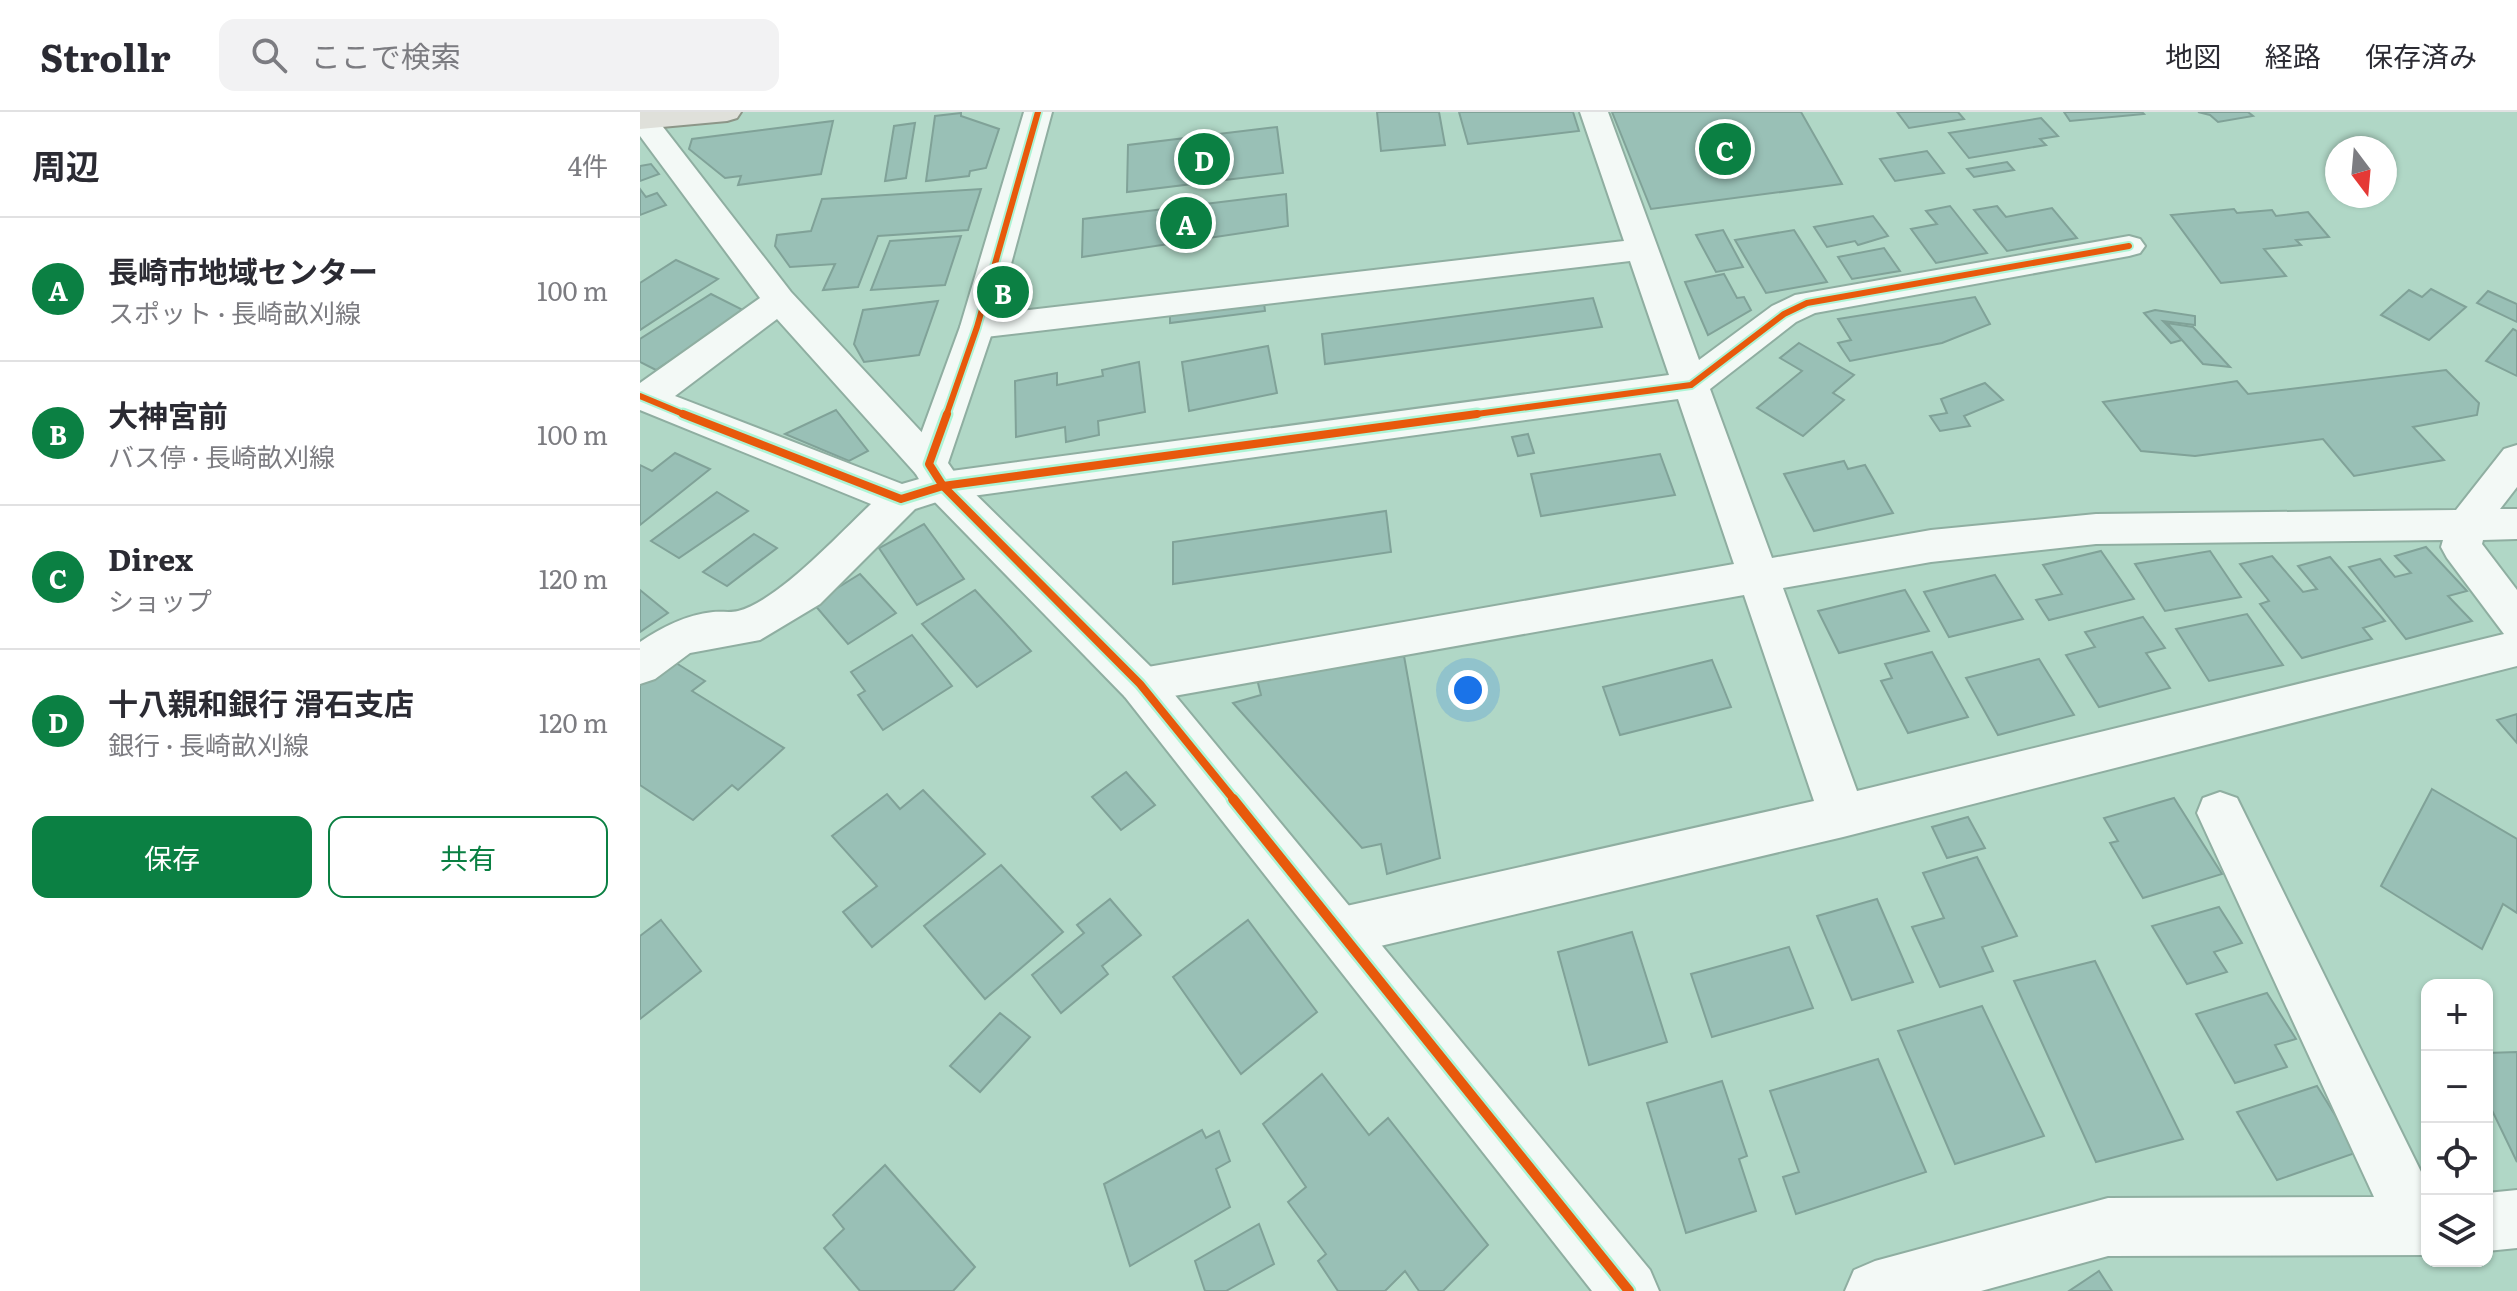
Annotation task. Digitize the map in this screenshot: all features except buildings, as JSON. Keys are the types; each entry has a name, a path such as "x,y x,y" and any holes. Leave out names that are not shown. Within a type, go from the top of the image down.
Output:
{"main road":[{"path":"641,121 727,112"}],"street":[{"path":"936,475 1038,112"},
{"path":"1594,112 1843,816"},
{"path":"641,121 779,300 936,475 1140,684 1629,1291"},
{"path":"640,666 677,639 712,629 745,628 805,592 901,499 936,475 1691,385 1784,314 1807,303 2129,246"},
{"path":"977,327 1642,249"},
{"path":"643,397 779,300"},
{"path":"643,397 901,499"},
{"path":"2517,459 2466,525 2461,547 2517,621"},
{"path":"1140,684 1931,546 2096,529 2517,524"},
{"path":"1342,931 1843,816 2517,648"},
{"path":"2220,813 2421,1222"},
{"path":"2493,1221 2517,1219"},
{"path":"1875,1291 2108,1227 2421,1226"}],"cycle path":[{"path":"1038,112 977,327 929,464 943,486 1140,684 1629,1291"},
{"path":"640,396 817,469 901,499 943,486 1691,385 1784,314 1807,303 2129,246"}],"place":[{"name":"Direx","path":"1725,149"},
{"name":"十八親和銀行 滑石支店","path":"1204,159"},
{"name":"長崎市地域センター","path":"1186,223"},
{"name":"大神宮前","path":"1003,292"}]}
